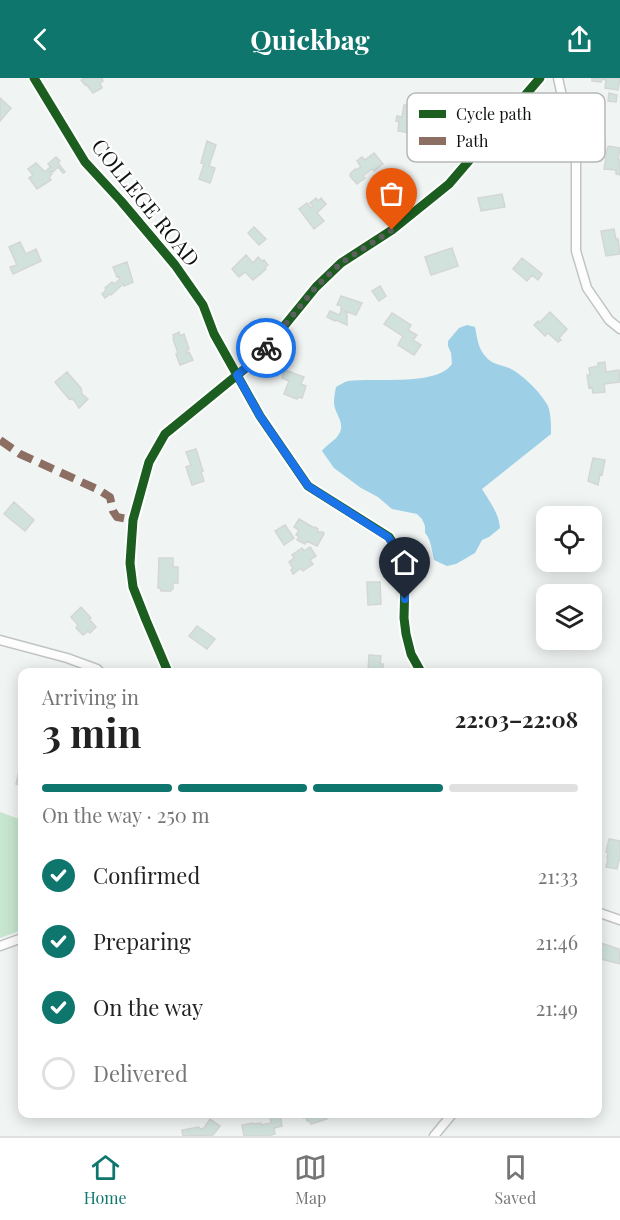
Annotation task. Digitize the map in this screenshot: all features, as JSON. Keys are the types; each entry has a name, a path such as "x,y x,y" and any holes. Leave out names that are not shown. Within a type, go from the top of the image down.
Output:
{"street":[{"name":"COLLEGE ROAD","path":"34,78 85,162 175,265 197,297 214,334 260,416 308,486 388,537 401,556 405,580 406,634 411,654 419,668"},
{"path":"527,93 540,78"},
{"path":"558,78 561,93"},
{"path":"166,668 133,587 130,563 133,520 149,462 165,434 258,358 316,287 341,263 392,230 448,184 467,162"},
{"path":"576,162 576,251 587,288 609,320 620,329"},
{"path":"0,640 95,668"},
{"path":"602,914 620,920"},
{"path":"0,946 18,939"},
{"path":"434,1136 449,1118"}],"green space":[{"path":"0,812 18,819 18,931 0,938"}],"water":[{"path":"467,325 475,327 480,347 488,360 516,372 541,396 549,409 551,434 482,489 496,512 500,528 482,540 475,553 456,564 447,566 434,560 425,526 417,514 392,509 334,468 322,451 341,430 334,402 336,387 348,381 404,380 433,376 444,371 452,364 448,341 459,328"}],"building":[{"path":"83,78 102,78 103,81 100,83 102,88 93,93 81,80"},
{"path":"592,78 620,78 618,90 605,88 606,80 592,81"},
{"path":"609,93 617,95 616,102 608,101"},
{"path":"0,98 11,108 0,121"},
{"path":"404,105 407,105 407,133 398,131 397,116 402,117"},
{"path":"207,141 216,145 209,166 215,168 210,183 199,179 204,164 201,163"},
{"path":"608,146 620,148 618,160 620,160 620,175 616,174 616,170 604,169"},
{"path":"374,153 383,164 374,171 372,169 357,184 350,174 361,167 357,161 362,157 365,160"},
{"path":"56,157 65,172 63,173 58,167 50,172 51,180 37,189 29,178 33,175 28,169 36,163 45,172 51,167 48,164"},
{"path":"502,194 505,207 481,211 478,198"},
{"path":"316,198 318,201 321,198 326,204 317,213 324,221 314,229 299,209 307,203 311,208 313,206 310,203"},
{"path":"254,227 266,239 259,245 248,233"},
{"path":"614,229 620,254 606,256 601,231"},
{"path":"20,242 26,254 36,249 41,261 13,274 10,267 17,265 9,247"},
{"path":"452,248 458,266 431,275 425,257"},
{"path":"246,255 253,263 258,257 268,265 253,280 245,272 239,277 232,269"},
{"path":"522,258 542,274 538,280 532,275 527,281 513,269"},
{"path":"127,262 133,282 124,286 123,284 105,298 102,294 105,288 120,279 113,267"},
{"path":"380,286 386,296 379,301 372,291"},
{"path":"341,296 362,303 356,315 345,311 347,325 327,317 330,311 339,315 342,306 337,305"},
{"path":"550,312 567,329 558,342 548,333 545,336 534,325"},
{"path":"392,313 411,325 408,330 417,335 413,340 421,345 414,355 398,345 403,336 384,324"},
{"path":"179,332 180,336 184,334 189,349 186,353 189,352 193,360 180,365 173,339 173,335"},
{"path":"605,362 606,372 619,370 620,382 604,384 605,392 593,393 592,387 589,388 587,375 590,375 589,368"},
{"path":"285,370 304,377 301,384 306,386 302,398 297,399 284,394 289,381 282,378"},
{"path":"67,372 88,399 79,408 55,382"},
{"path":"196,449 204,481 192,485 186,467 191,465 186,452"},
{"path":"593,458 605,460 598,485 588,481"},
{"path":"14,502 34,520 25,531 4,514"},
{"path":"299,519 318,529 317,532 323,532 317,546 307,541 305,544 297,540 299,536 296,535 299,530 294,527"},
{"path":"285,525 294,538 284,545 275,531"},
{"path":"310,547 316,556 310,560 313,564 293,574 291,570 293,568 289,562 294,558 292,555 302,548 304,551"},
{"path":"159,558 173,558 173,567 178,567 178,583 173,583 171,591 161,591 158,588"},
{"path":"367,582 380,582 381,604 368,605"},
{"path":"81,607 96,627 90,633 88,631 83,635 76,628 78,625 71,617"},
{"path":"197,626 215,639 207,649 189,636"},
{"path":"369,655 381,656 380,664 383,664 383,668 368,668"},
{"path":"609,839 620,841 620,860 617,869 606,867"},
{"path":"602,943 619,949 620,964 602,959"},
{"path":"270,1118 281,1118 282,1126 274,1128 275,1134 244,1136 242,1125 271,1123"},
{"path":"306,1118 327,1119 311,1124 309,1120 307,1121"},
{"path":"210,1119 220,1126 213,1135 183,1136 182,1130 204,1128"}],"marked path":[{"path":"0,440 20,454 99,490 110,497 117,517 133,520"}],"cycle path":[{"path":"34,78 85,162 175,265 203,305 214,334 260,416 308,486 389,537 401,556 405,580 406,634 411,654 419,668"},
{"path":"527,93 540,78"},
{"path":"166,668 133,587 130,563 133,520 149,462 165,434 258,358 316,287 341,263 392,230 449,184 468,162"}],"way so far":[{"path":"266,348 316,287 341,263 392,230"}],"route":[{"path":"266,348 258,358 237,375 260,416 308,486 388,537 401,556 405,599"}]}
